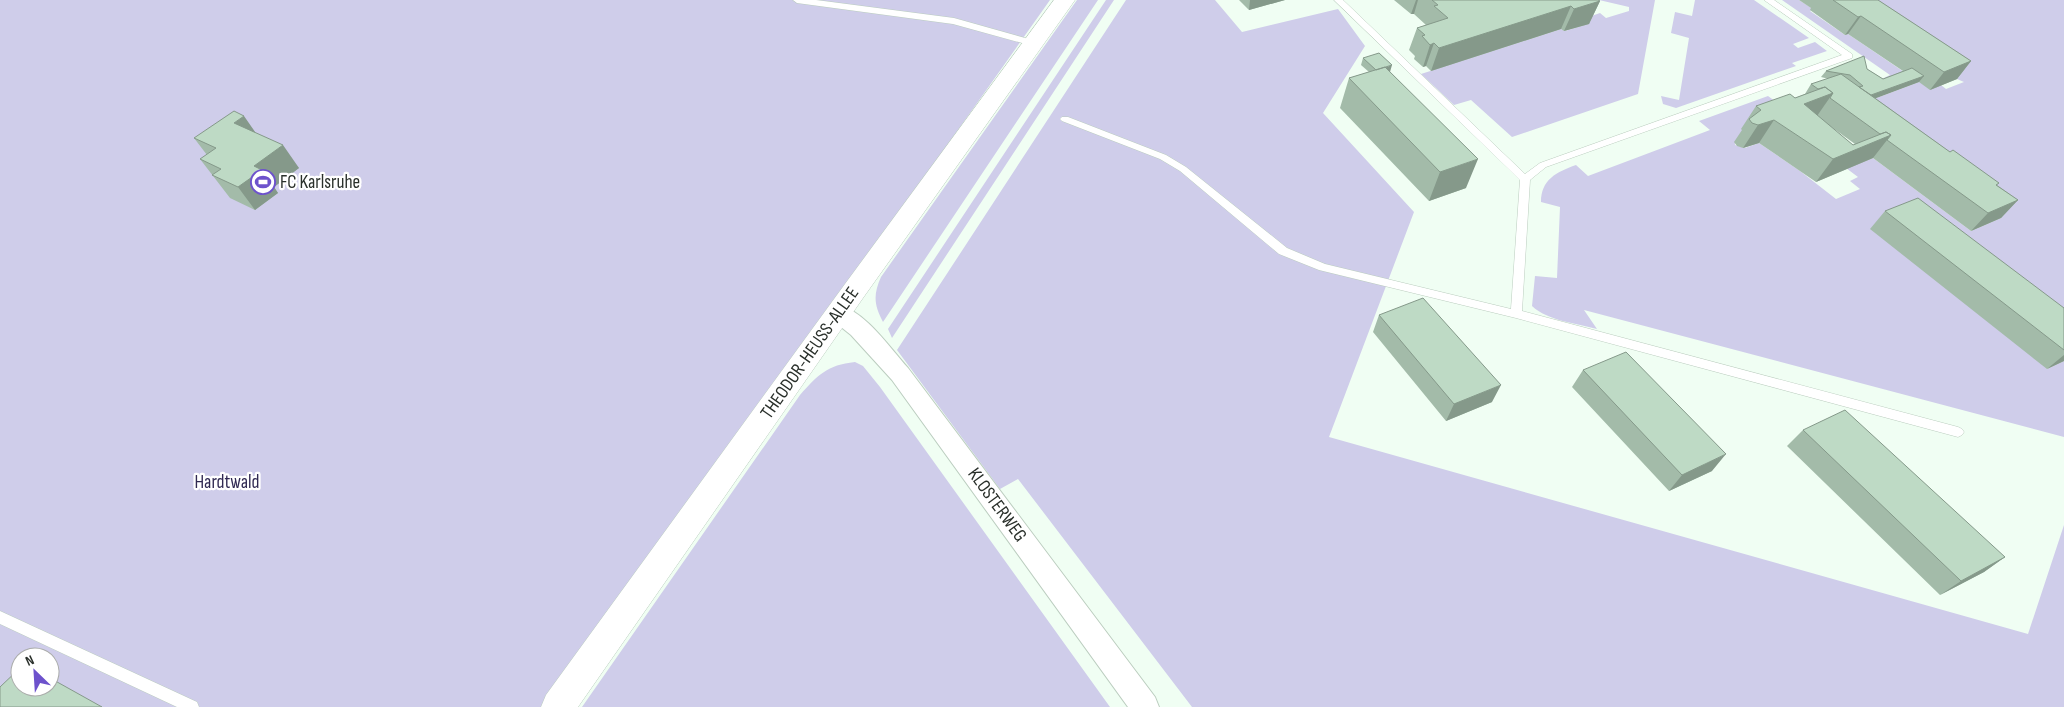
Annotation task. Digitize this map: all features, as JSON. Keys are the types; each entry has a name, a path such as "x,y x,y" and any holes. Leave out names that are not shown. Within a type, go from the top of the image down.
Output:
{"main road":[{"name":"THEODOR-HEUSS-ALLEE","path":"558,707 1065,0"}],"street":[{"name":"KLOSTERWEG","path":"839,313 858,329 900,374 1145,707"}],"lane":[{"path":"798,0 954,21 1033,43"},
{"path":"1338,0 1525,179"},
{"path":"1516,314 1525,179 1543,165 1849,56 1768,0"},
{"path":"1065,119 1163,157 1183,169 1283,251 1323,267 1516,314 1958,432"},
{"path":"0,617 192,707"}],"green space":[{"name":"Hardtwald","path":"0,0 1050,0 866,260 541,707 0,707"},
{"path":"1077,0 1098,0 883,322 876,300 881,277"},
{"path":"1106,0 1114,0 892,338 888,329"},
{"path":"1126,0 1215,0 1242,32 1338,9 1365,46 1323,113 1414,212 1329,437 2028,634 2064,525 2064,707 1192,707 1018,479 1000,489 897,350"},
{"path":"1599,0 1655,0 1638,94 1512,137 1471,100 1454,105 1421,74 1561,29 1565,31 1588,24 1583,19 1600,13 1606,18 1629,11 1629,7"},
{"path":"1695,0 1754,0 1809,38 1793,44 1798,48 1815,42 1827,51 1792,63 1796,66 1676,108 1663,104 1661,96 1679,100 1689,38 1671,33 1675,12 1692,16"},
{"path":"1782,0 1799,0 1813,9 1810,11 1845,35 1848,34 1907,74 1882,79 1890,75"},
{"path":"1840,0 2064,0 2064,340 2047,369 2064,361 2064,437 1584,310 1597,329 1554,318 1532,306 1535,276 1557,278 1560,207 1541,202 1544,188 1551,178 1576,165 1588,176 1710,130 1699,121 1768,96 1794,115 1742,129 1746,133 1735,141 1735,145 1745,148 1759,143 1836,199 1860,189 1850,181 1858,177 1846,168 1873,158 1971,231 2001,218 1850,108 1919,82 1941,85 1946,89 1964,82"},
{"path":"855,362 863,366 880,387 1110,707 582,707 800,395 812,382 830,368"}],"building":[{"path":"1432,0 1600,1 1574,9 1571,6 1439,48 1434,43 1430,45 1422,36 1425,35 1417,28 1448,18 1434,6 1438,5"},
{"path":"1833,0 1878,0 1971,61 1944,72 1861,16 1858,17"},
{"path":"1379,53 1392,65 1376,70 1363,58"},
{"path":"1864,56 1867,69 1883,79 1912,68 1924,76 1871,95 1859,87 1863,86 1850,75 1826,71"},
{"path":"1385,67 1478,159 1440,172 1349,78"},
{"path":"1841,74 1950,152 1953,150 1999,183 1996,185 2018,200 1988,213 1887,140 1891,135 1886,132 1880,134 1830,98 1833,93 1825,87 1818,89 1811,84"},
{"path":"1825,87 1833,93 1804,104 1853,145 1886,132 1891,135 1833,159 1774,120 1758,125 1752,123 1749,119 1761,110 1756,106 1790,94 1795,98"},
{"path":"234,111 244,116 234,123 283,145 254,166 262,170 238,187 212,175 221,169 200,159 216,148 194,138"},
{"path":"1918,198 2064,308 2064,350 1885,211"},
{"path":"1423,298 1501,385 1454,404 1379,315"},
{"path":"1626,352 1726,454 1682,475 1583,370"},
{"path":"1845,410 2005,557 1961,581 1803,430"},
{"path":"10,678 10,697 60,697 60,684 102,707 0,707 0,687"}],"place":[{"name":"FC Karlsruhe","path":"263,182"}]}
